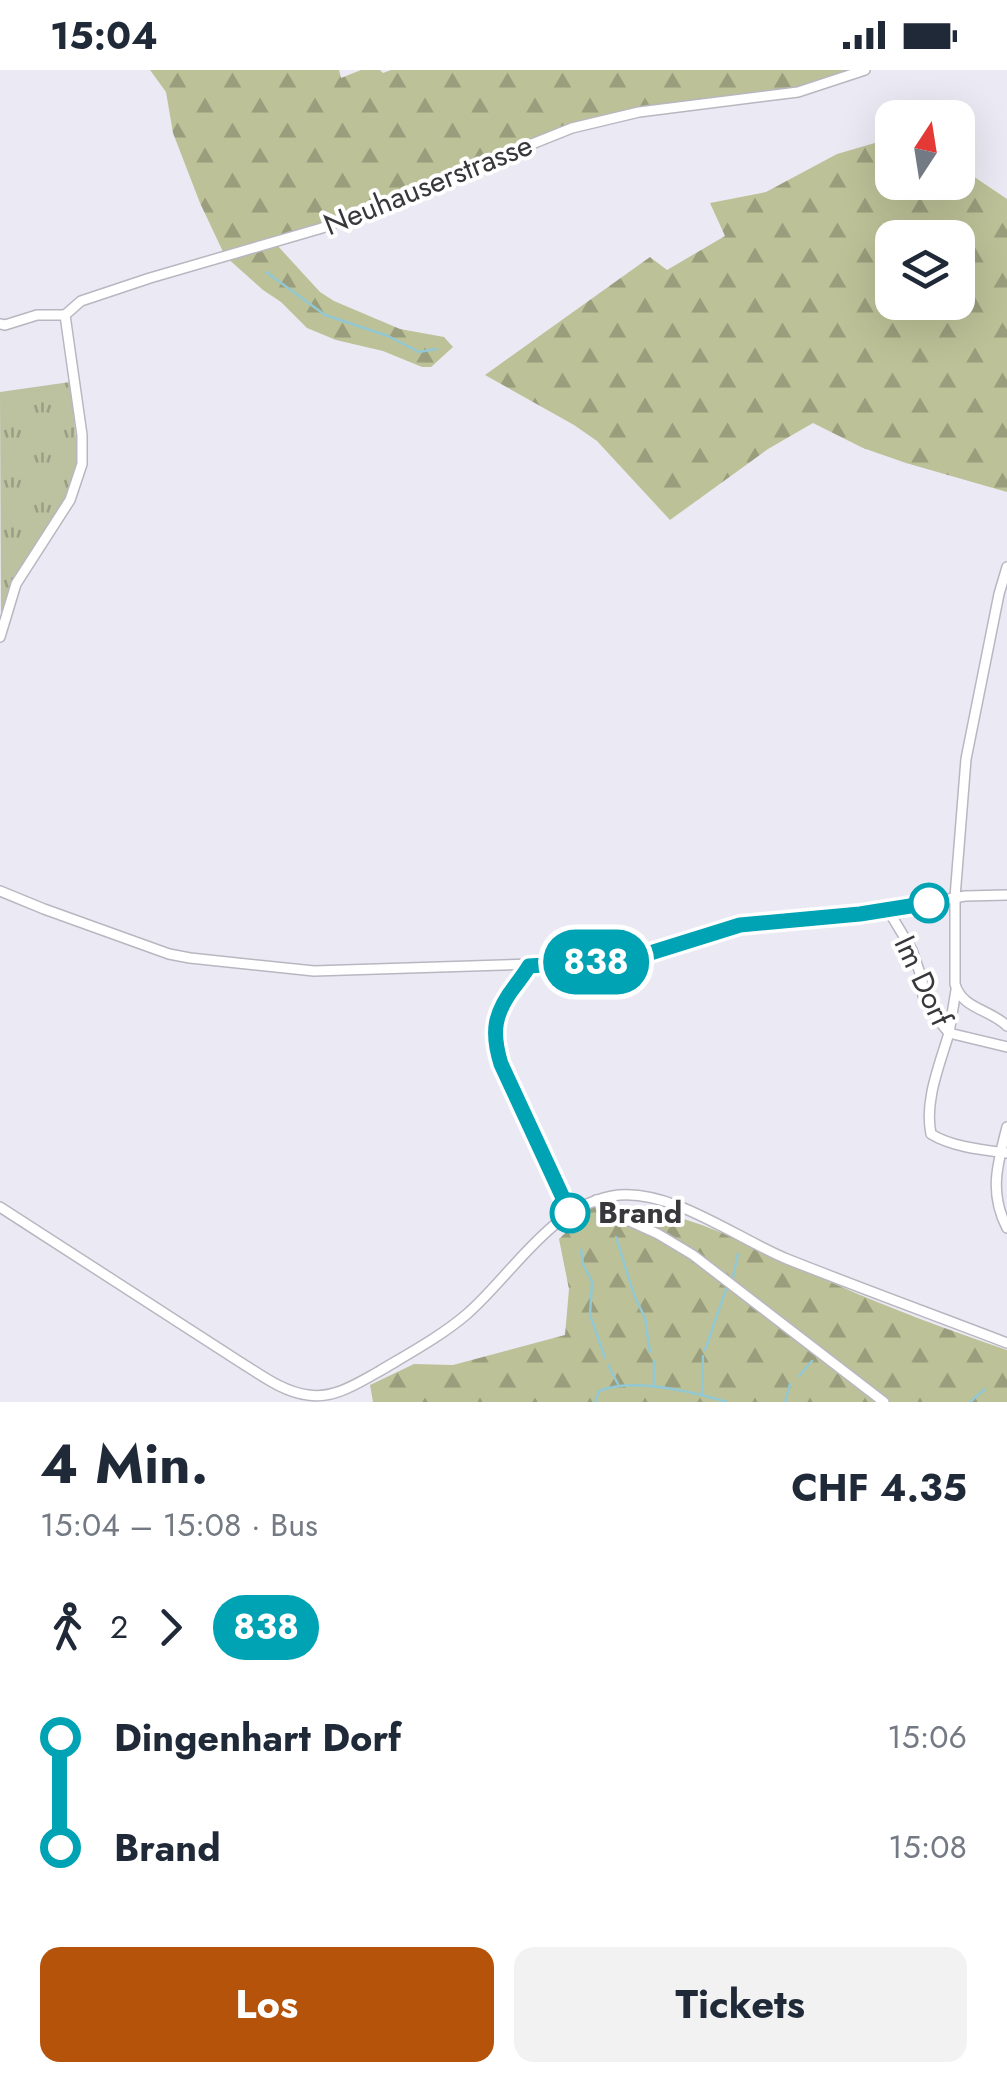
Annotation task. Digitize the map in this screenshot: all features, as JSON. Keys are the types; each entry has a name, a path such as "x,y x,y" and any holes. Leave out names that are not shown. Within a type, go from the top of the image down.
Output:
{"street":[{"name":"Neuhauserstrasse","path":"0,325 37,316 65,315 81,301 322,228 572,128 638,112 798,92 865,70"},
{"path":"0,637 16,584 63,512 82,464 82,435 65,315"},
{"name":"Im Dorf","path":"1007,567 966,759 955,898 956,990 965,1002 1007,1026"},
{"path":"0,890 170,954 314,972 616,960 740,925 1007,895"},
{"name":"Im Dorf","path":"888,910 912,950 923,996 949,1032 932,1100 932,1134 1004,1152"},
{"path":"529,966 505,1002 494,1040 501,1064 570,1213"},
{"path":"956,990 949,1032 1007,1047"},
{"path":"1007,1128 996,1198 1007,1228"},
{"path":"0,1208 274,1383 327,1399 449,1328 570,1213 596,1200 629,1195 662,1200 786,1258 1007,1343"},
{"path":"596,1200 604,1209 684,1249 884,1402"}],"green space":[{"path":"150,70 339,70 341,78 361,70 865,70 798,92 639,112 572,128 276,244 320,292 334,301 400,329 444,337 453,347 431,367 422,367 307,328 225,256 173,133 166,92"},
{"path":"875,143 875,200 975,200 975,177 1007,199 1007,492 863,448 813,423 768,449 670,520 597,441 485,375 650,257 667,270 725,236 710,203 766,192 837,154"},
{"path":"70,382 78,456 75,479 62,506 32,549 1,612 0,392"},
{"path":"620,1205 676,1216 730,1236 877,1302 1007,1350 1007,1402 373,1402 370,1385 414,1364 453,1365 565,1335 569,1289 559,1239 591,1208"}],"waterway":[{"path":"266,272 325,315 388,336 419,352 436,349"},
{"path":"616,1237 645,1318 650,1352"},
{"path":"581,1250 592,1282 590,1315 605,1358"},
{"path":"732,1281 738,1254"},
{"path":"705,1350 726,1289"},
{"path":"702,1394 703,1356"},
{"path":"654,1361 654,1385"},
{"path":"799,1376 812,1361"},
{"path":"608,1365 619,1386"},
{"path":"785,1402 790,1384"},
{"path":"595,1402 599,1391 629,1385 681,1390 727,1402"},
{"path":"970,1402 985,1389"}],"bus line":[{"name":"838","path":"570,1213 501,1064 494,1040 505,1002 529,966 647,954 740,925 929,903"}],"place":[{"name":"Brand","path":"570,1213"}]}
